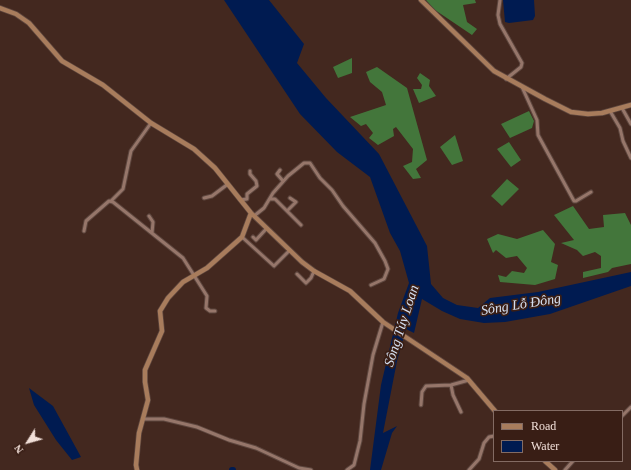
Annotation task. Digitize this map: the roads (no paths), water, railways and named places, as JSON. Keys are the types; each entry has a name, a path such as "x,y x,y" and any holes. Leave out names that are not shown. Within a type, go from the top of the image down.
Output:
{"street":[{"path":"421,0 494,72 571,112 588,114 610,111 631,105"},
{"path":"500,0 498,15 500,24 522,63 521,67 506,78"},
{"path":"0,8 16,14 29,23 62,61 103,85 151,123 194,149 228,184 253,215 314,271 350,291 383,322 469,380 494,410"},
{"path":"522,87 537,120 538,135 574,200 576,201 591,192"},
{"path":"622,108 631,124"},
{"path":"610,111 620,128 626,148 631,158"},
{"path":"84,231 86,221 100,208 111,201 123,189 130,150 151,123"},
{"path":"626,148 631,145"},
{"path":"138,470 136,465 139,433 148,400 144,382 145,370 162,331 160,311 168,298 183,282 223,255 242,237 253,215 270,199 283,181 304,163 310,163 320,178 332,190 343,206 374,243 385,261 388,269 384,279 371,286"},
{"path":"280,170 277,174 283,181"},
{"path":"240,200 246,200 247,194 257,186 256,181 250,174 250,171"},
{"path":"204,198 212,196 228,184"},
{"path":"270,199 275,198 301,225"},
{"path":"288,210 296,202 290,198"},
{"path":"111,201 183,258 208,296 206,308 210,311 215,311"},
{"path":"149,216 154,222 152,233"},
{"path":"253,237 256,240 267,228"},
{"path":"242,237 274,266 290,250"},
{"path":"297,274 306,284 314,271"},
{"path":"347,470 354,465 360,441 364,404 373,355 383,322"},
{"path":"421,405 422,392 426,386 452,385 469,380"},
{"path":"452,385 453,394 461,412"},
{"path":"623,415 631,407"},
{"path":"143,419 164,419 198,427 229,440 256,448 299,468 311,470"},
{"path":"469,470 479,459 484,443 489,437 493,436"},
{"path":"546,462 555,470"},
{"path":"565,470 572,462"}],"water":[{"path":"224,0 269,0 304,44 297,63 326,98 379,154 427,246 431,284 443,298 457,305 478,308 490,298 538,292 631,272 631,286 550,314 505,322 484,323 460,319 442,311 422,299 414,333 406,329 397,361 383,433 397,426 392,433 381,470 370,470 381,385 398,313 409,283 400,251 390,233 370,177 337,152 300,114"},
{"path":"503,0 534,0 535,16 533,20 509,23 505,22"},
{"path":"29,388 53,406 81,457 72,460 56,440 34,405"}],"water label":[{"name":"Sông Lỗ Đông","path":"521,305"},
{"name":"Sông Túy Loan","path":"402,326"}]}
